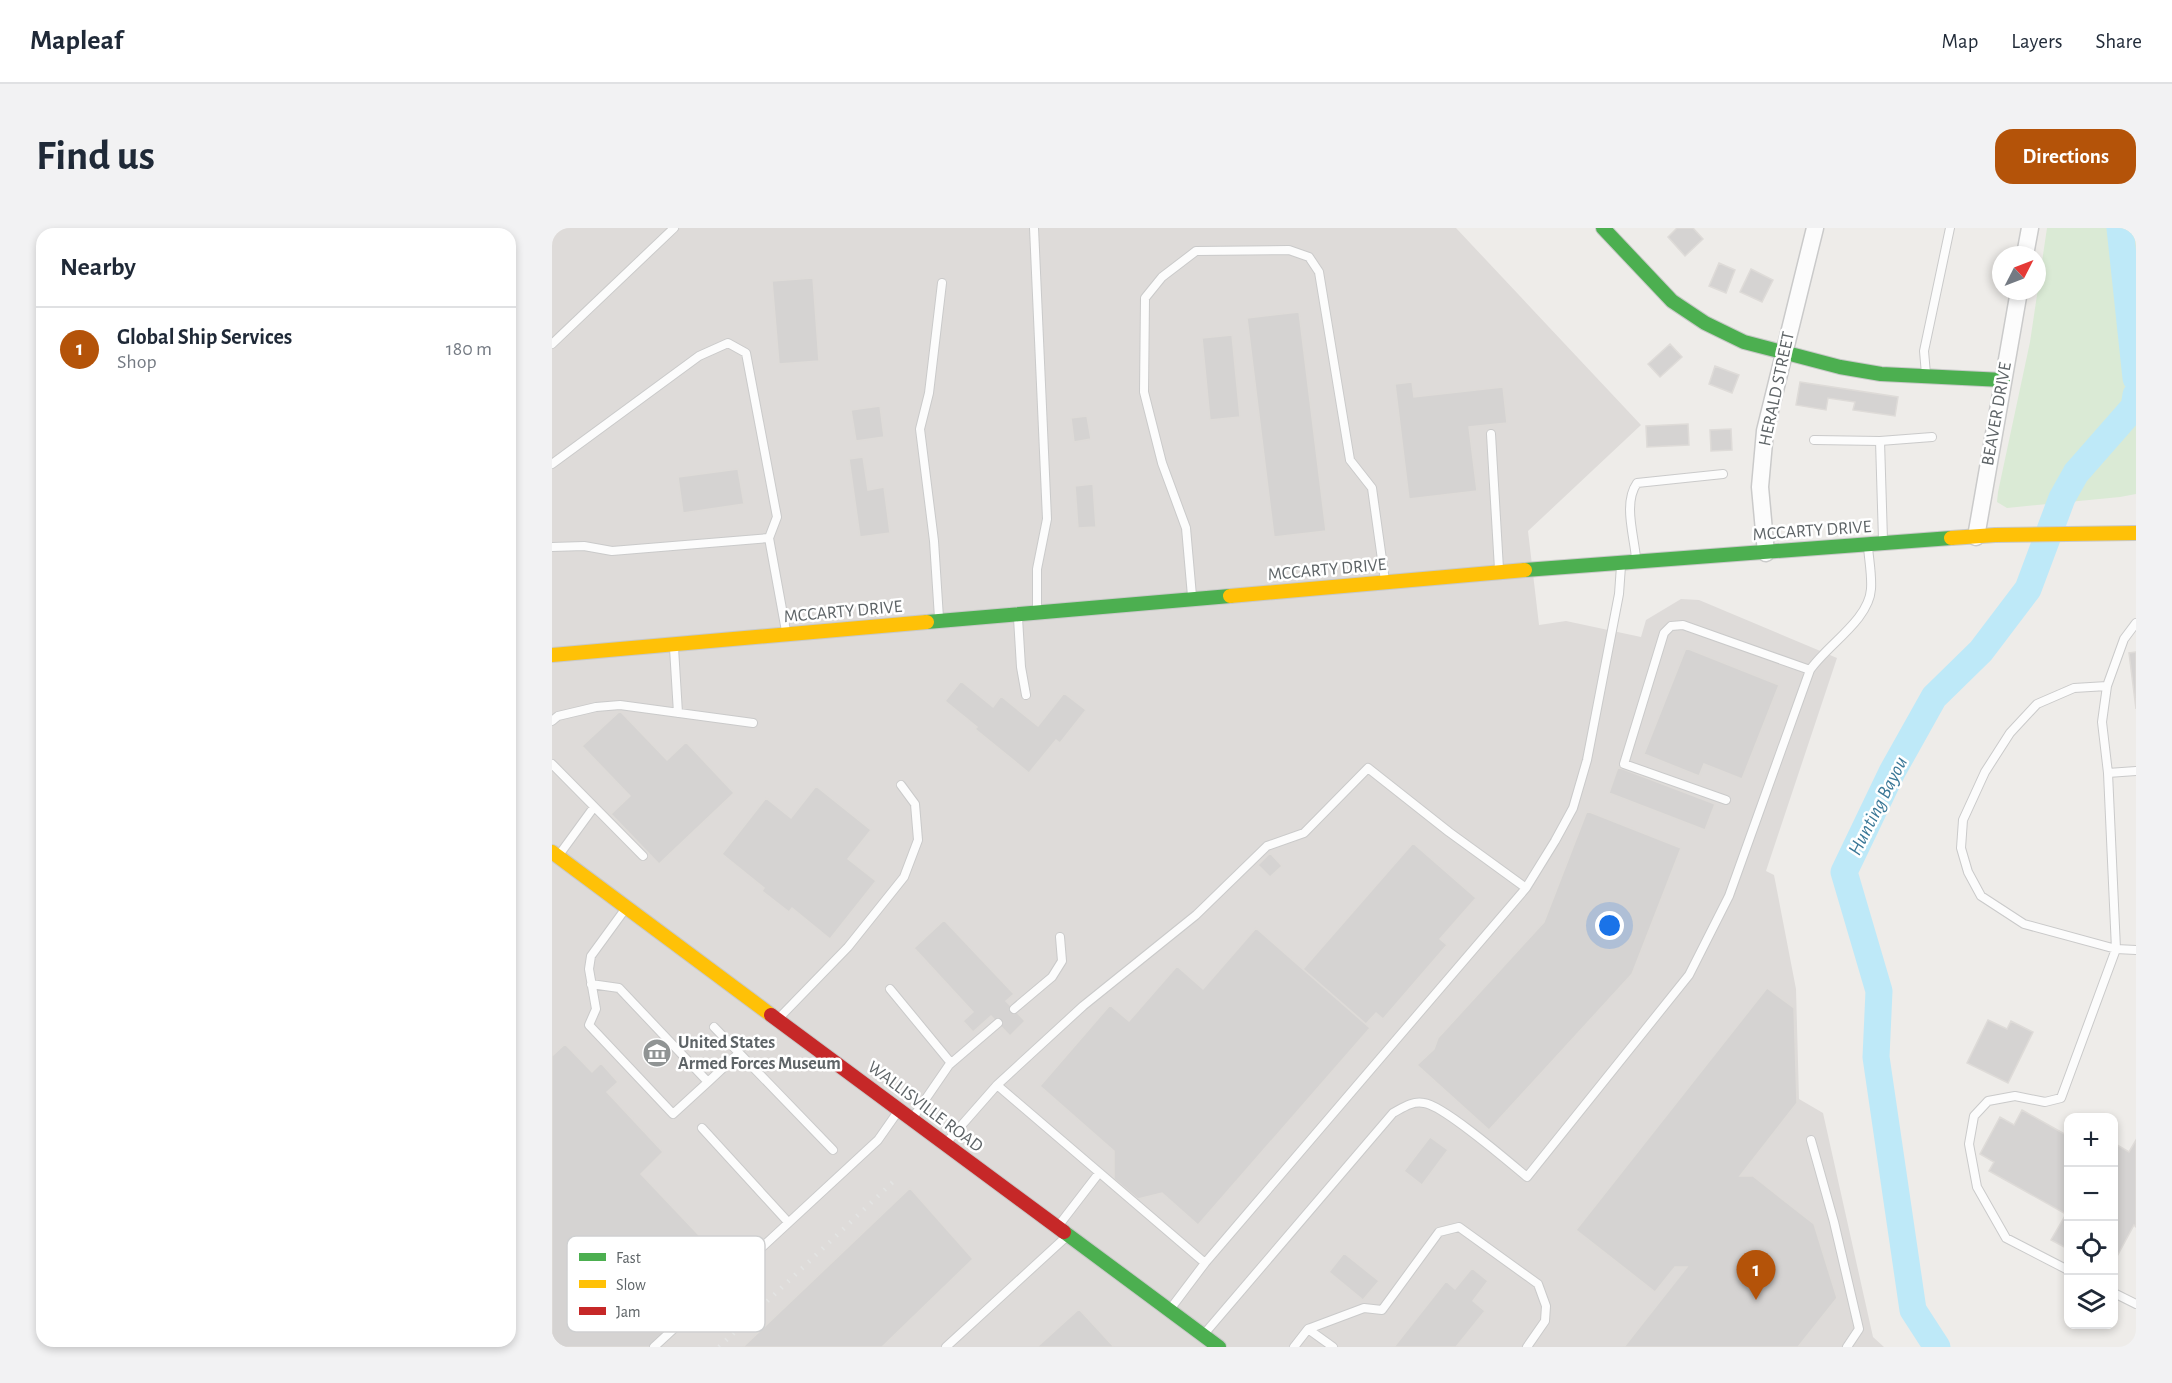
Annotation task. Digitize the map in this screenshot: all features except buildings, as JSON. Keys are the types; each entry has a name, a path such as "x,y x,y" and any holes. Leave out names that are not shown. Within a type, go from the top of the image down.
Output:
{"main road":[{"path":"1603,228 1672,301 1705,323 1744,342 1871,372 1926,378 2002,380"},
{"name":"MCCARTY DRIVE","path":"2106,532 2136,522"},
{"name":"MCCARTY DRIVE","path":"552,655 1621,562 1995,535 2136,533"},
{"name":"WALLISVILLE ROAD","path":"555,854 1219,1347"}],"street":[{"name":"HERALD STREET","path":"1766,553 1760,487 1765,431 1815,228"},
{"path":"2027,246 2030,228"},
{"name":"BEAVER DRIVE","path":"1976,537 2017,300"}],"lane":[{"path":"552,344 674,228"},
{"path":"1034,228 1047,519 1037,569 1037,613"},
{"path":"1926,378 1924,351 1950,228"},
{"path":"1192,600 1186,528 1162,463 1144,392 1146,298 1162,277 1196,251 1289,250 1309,256 1319,272 1350,460 1372,488 1385,583"},
{"path":"939,621 934,541 920,429 929,393 942,283"},
{"path":"552,464 699,356 728,343 746,353 777,517 769,538 787,635"},
{"path":"1491,434 1500,573"},
{"path":"1814,440 1880,441 1932,437"},
{"path":"1880,441 1883,544"},
{"path":"1636,561 1630,504 1632,491 1637,483 1723,474"},
{"path":"552,548 584,546 612,550 769,538"},
{"path":"1203,1335 1394,1113 1412,1102 1427,1103 1443,1111 1527,1177 1689,975 1729,896 1810,670 1819,657 1862,613 1869,601 1871,588 1868,545"},
{"path":"1169,1310 1205,1263 1526,888 1556,841 1573,808 1587,760 1619,594 1621,562"},
{"path":"1017,615 1021,667 1026,695"},
{"path":"2064,1268 2006,1238 1977,1187 1969,1144 1974,1116 1988,1101 2015,1096 2045,1102 2061,1098 2116,948 2109,773 2102,722 2107,686 2124,639 2136,623"},
{"path":"1726,800 1623,764 1664,633 1671,626 1683,625 1810,670"},
{"path":"674,645 678,713"},
{"path":"2107,686 2074,688 2037,704 2010,733 1985,772 1963,820 1961,848 1968,872 1981,896 2024,924 2116,948 2136,950"},
{"path":"552,721 558,716 586,709 620,705 753,723"},
{"path":"552,764 643,856"},
{"path":"945,1144 997,1085 1083,1006 1196,915 1267,846 1304,833 1368,768 1449,832 1526,888"},
{"path":"2109,773 2136,771"},
{"path":"777,1019 848,946 903,877 918,840 915,804 901,785"},
{"path":"555,854 594,807"},
{"path":"627,908 591,956 589,969 596,1009 589,1025 673,1114 739,1053"},
{"path":"1014,1009 1052,977 1062,961 1060,937"},
{"path":"591,984 619,988 708,1082"},
{"path":"890,989 951,1063"},
{"path":"912,1119 951,1063 998,1023"},
{"path":"714,1027 833,1150"},
{"path":"997,1085 1205,1263"},
{"path":"765,1243 878,1140 899,1110"},
{"path":"702,1128 788,1222"},
{"path":"1811,1140 1834,1222 1859,1329 1847,1347"},
{"path":"946,1347 1063,1231 1099,1173"},
{"path":"1294,1347 1308,1329 1364,1308 1382,1310 1439,1232 1459,1227 1538,1284 1546,1306 1545,1321 1527,1347"},
{"path":"2118,1295 2136,1304"},
{"path":"1308,1329 1333,1347"},
{"path":"654,1347 670,1332"}],"shaded area":[{"path":"552,228 1456,228 1641,425 1528,531 1539,625 1566,621 1641,637 1646,620 1681,599 1699,600 1837,658 1766,871 1774,875 1796,989 1799,1099 1823,1113 1873,1337 1884,1347 552,1347"}],"green space":[{"path":"2047,228 2136,228 2136,494 2007,508 1997,502 1998,492 2030,342 2036,300 2046,300 2044,246"}],"waterway":[{"name":"Hunting Bayou","path":"2120,228 2136,378"},
{"name":"Hunting Bayou","path":"1937,1347 1913,1310 1876,1057 1879,991 1844,872 1892,772 1934,697 1981,651 2028,589 2062,498 2076,473 2134,407 2136,395"}],"railway":[{"path":"765,1303 895,1180"},
{"path":"719,1347 735,1332"}],"traffic: fast":[{"path":"1603,228 1672,301 1705,323 1744,342 1840,367 1881,374 2003,380"},
{"path":"1525,570 1951,538"},
{"path":"927,622 1230,596"},
{"path":"1064,1232 1219,1347"}],"traffic: slow":[{"path":"1951,538 1995,535 2136,533"},
{"path":"1230,596 1525,570"},
{"path":"552,655 927,622"},
{"path":"552,852 771,1015"}],"traffic: jam":[{"path":"771,1015 1064,1232"}],"place":[{"name":"United States Armed Forces Museum","path":"657,1053"},
{"name":"Global Ship Services","path":"1756,1300"}]}
